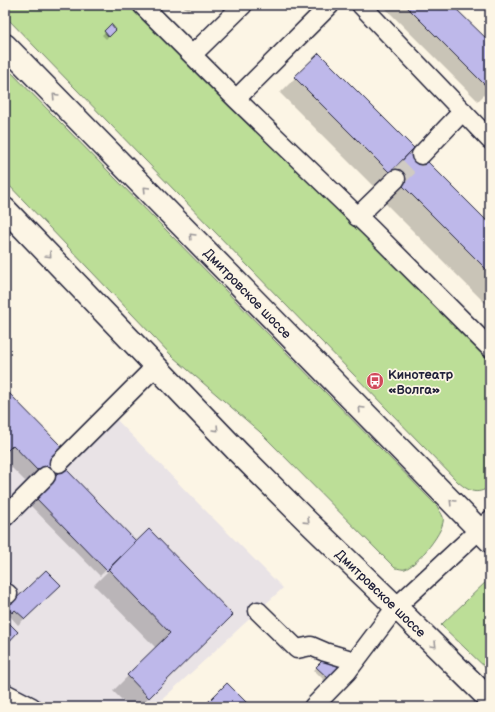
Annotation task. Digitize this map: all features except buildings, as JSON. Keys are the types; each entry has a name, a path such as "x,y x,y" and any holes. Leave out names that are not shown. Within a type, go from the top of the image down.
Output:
{"main road":[{"name":"Дмитровское шоссе","path":"5,45 486,530"},
{"name":"Дмитровское шоссе","path":"5,209 238,452 490,700"}],"street":[{"path":"142,5 236,99 371,229 490,348"},
{"path":"192,55 243,5"},
{"path":"236,99 330,5"},
{"path":"362,5 490,140"},
{"path":"421,155 463,111"},
{"path":"357,217 396,179"},
{"path":"59,462 156,366"},
{"path":"7,510 46,476"},
{"path":"314,707 347,672 396,607 486,530"},
{"path":"258,611 297,649 312,646 325,652 355,661"},
{"path":"5,693 32,707"}],"shaded area":[{"path":"5,389 62,447 53,455 64,467 114,417 283,588 154,707 5,707"}],"green space":[{"path":"5,5 132,5 490,359 490,487 477,492 466,488 458,482 5,16"},
{"path":"5,66 437,506 443,517 443,523 440,530 430,546 410,566 404,569 395,568 260,432 173,357 5,181"},
{"path":"490,578 490,672 441,625"}],"tunnel":[{"path":"396,179 421,155"}],"place":[{"name":"Кинотеатр «Волга»","path":"375,381"}]}
